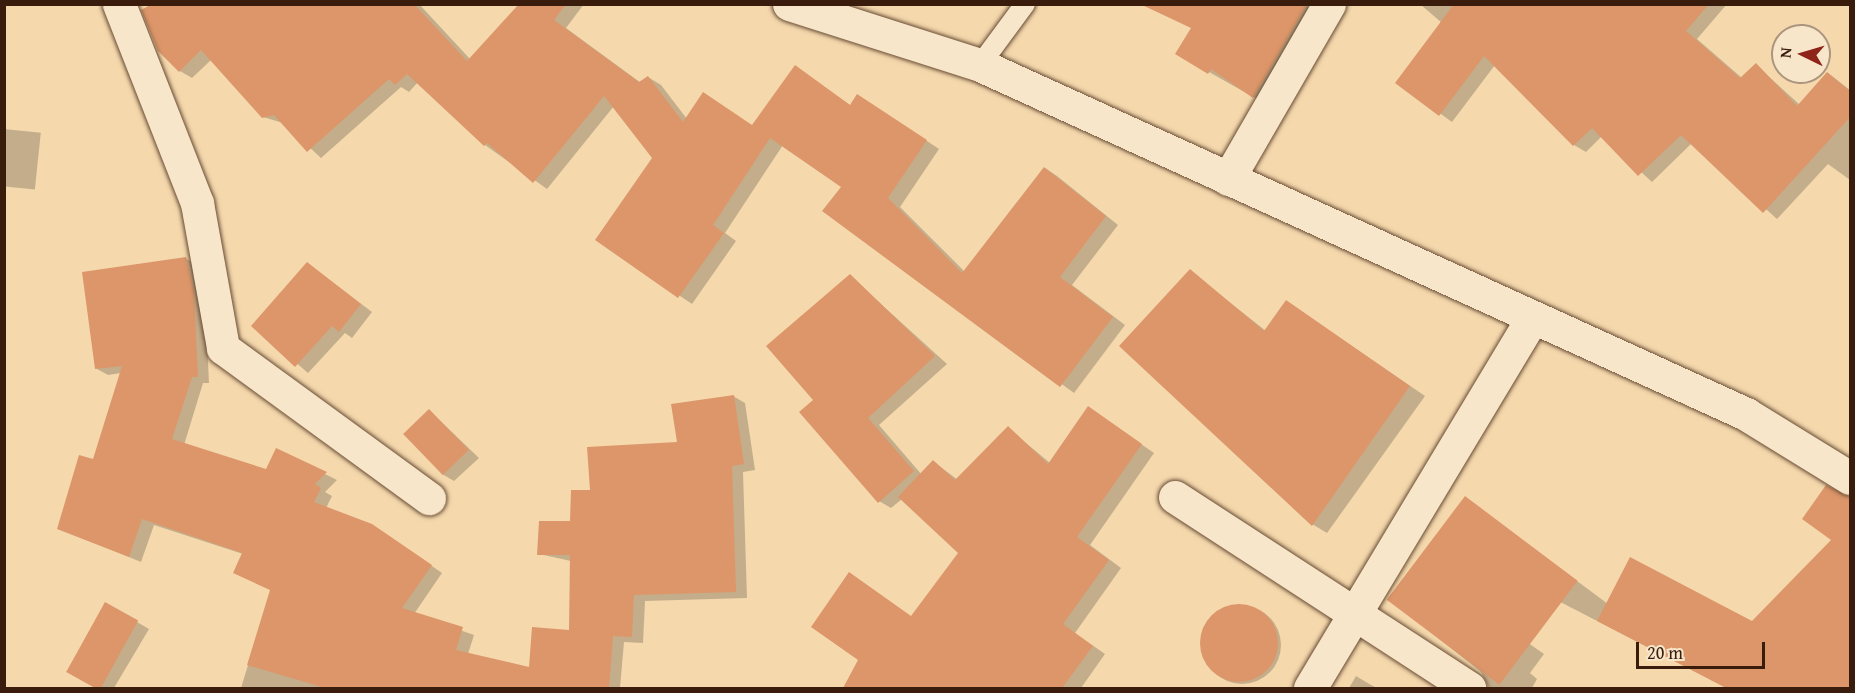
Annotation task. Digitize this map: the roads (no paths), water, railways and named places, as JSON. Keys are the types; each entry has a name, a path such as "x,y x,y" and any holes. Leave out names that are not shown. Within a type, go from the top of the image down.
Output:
{"street":[{"path":"119,4 196,203 223,348 429,498"},
{"path":"789,4 980,65 1746,414 1851,478"},
{"path":"1228,179 1329,4"},
{"path":"1310,688 1532,318"},
{"path":"1175,497 1353,617 1469,688"}],"lane":[{"path":"980,65 1024,4"}]}
